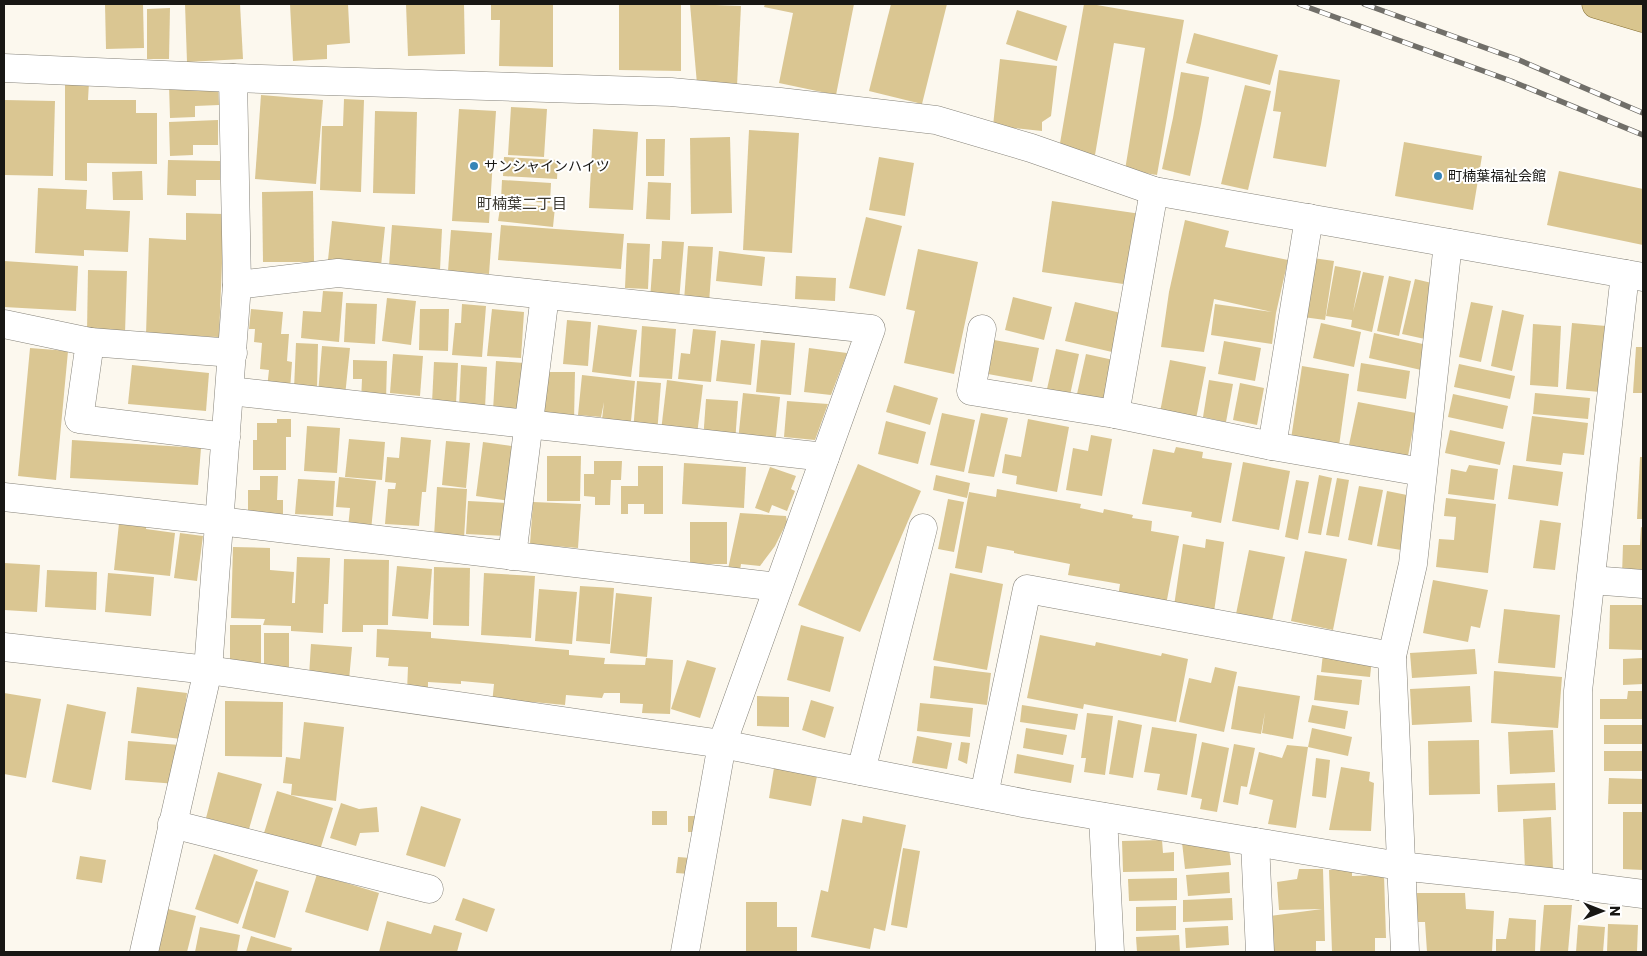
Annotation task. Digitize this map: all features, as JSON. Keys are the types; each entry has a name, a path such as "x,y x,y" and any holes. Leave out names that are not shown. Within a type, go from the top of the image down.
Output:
{"main road":[{"path":"1596,4 1643,18"}],"street":[{"path":"4,68 233,78 672,92 936,120 1031,148 1154,191 1634,275 1591,580 1578,691 1578,886"},
{"path":"144,952 208,670 237,285 233,78"},
{"path":"1115,414 1154,191"},
{"path":"1272,446 1309,218"},
{"path":"1405,952 1392,656 1413,564 1448,243"},
{"path":"237,285 338,273 871,329 722,744 685,952"},
{"path":"512,556 545,294"},
{"path":"4,324 90,342 233,353"},
{"path":"982,329 971,391 1115,414 1272,446 1422,472"},
{"path":"90,342 79,419 226,437"},
{"path":"230,391 825,457"},
{"path":"4,497 778,587"},
{"path":"861,771 923,528"},
{"path":"1591,580 1643,584"},
{"path":"984,794 1027,589 1392,656"},
{"path":"4,647 208,670 722,744 1103,817 1400,866 1643,894"},
{"path":"1103,817 1110,952"},
{"path":"172,824 429,889"},
{"path":"1255,842 1260,952"}],"building":[{"path":"105,4 143,4 144,48 106,49"},
{"path":"185,4 240,4 243,59 187,62"},
{"path":"290,4 348,4 350,43 327,45 327,59 293,61"},
{"path":"406,4 464,4 465,54 408,56"},
{"path":"491,4 553,4 553,67 499,66 500,20 491,20"},
{"path":"619,4 681,4 681,71 619,70"},
{"path":"690,4 741,6 737,86 697,84"},
{"path":"765,4 854,4 836,95 779,83 793,13 764,7"},
{"path":"891,4 947,4 922,104 869,91"},
{"path":"1084,4 1184,20 1157,175 1125,170 1145,48 1114,43 1095,155 1059,149"},
{"path":"170,8 169,59 147,59 147,9"},
{"path":"1017,10 1067,26 1057,61 1006,44"},
{"path":"1194,33 1278,55 1270,85 1186,63"},
{"path":"1000,59 1057,66 1051,116 1042,122 1042,131 993,126"},
{"path":"1279,70 1340,80 1326,167 1273,158 1281,112 1273,111"},
{"path":"1181,72 1209,77 1190,176 1162,169"},
{"path":"65,82 89,82 88,100 136,100 136,113 157,113 157,164 87,163 87,181 65,180"},
{"path":"218,83 219,105 195,106 195,117 170,118 169,85"},
{"path":"1245,85 1271,91 1248,190 1221,184"},
{"path":"261,95 323,100 316,184 255,179"},
{"path":"344,99 364,100 361,192 320,190 322,126 343,126"},
{"path":"4,100 55,101 53,176 4,175"},
{"path":"511,107 547,109 544,157 508,155"},
{"name":"サンシャインハイツ","path":"459,109 496,111 489,223 452,221"},
{"path":"375,111 417,112 415,194 373,193"},
{"path":"218,120 218,145 193,145 193,155 170,156 169,122"},
{"path":"593,129 638,132 633,210 589,208"},
{"path":"749,130 799,133 792,253 743,250"},
{"path":"730,137 732,213 691,214 690,138"},
{"path":"646,139 665,139 664,176 646,176"},
{"name":"町楠葉福祉会館","path":"1404,142 1482,156 1473,210 1395,196"},
{"path":"504,157 558,160 557,179 503,176"},
{"path":"879,157 914,163 905,216 869,210"},
{"path":"168,160 220,161 220,180 196,180 196,196 167,195"},
{"path":"142,171 143,200 113,200 112,172"},
{"path":"1559,171 1643,189 1643,245 1547,225"},
{"path":"502,180 551,183 550,203 501,200"},
{"path":"648,182 671,183 670,220 646,219"},
{"path":"38,188 87,190 86,209 130,211 128,252 84,250 84,256 35,253"},
{"path":"313,191 314,262 263,262 262,192"},
{"path":"1052,201 1141,214 1130,285 1042,272"},
{"path":"501,202 555,207 553,227 498,221"},
{"path":"186,213 224,214 219,337 146,335 149,238 186,240"},
{"path":"866,217 902,226 885,296 849,288"},
{"path":"1185,220 1229,231 1225,247 1288,260 1276,313 1272,344 1211,335 1215,304 1272,312 1214,299 1204,352 1161,347 1169,292"},
{"path":"332,221 385,227 381,266 328,260"},
{"path":"392,225 442,229 440,270 389,266"},
{"path":"501,225 624,234 621,269 498,260"},
{"path":"451,230 492,233 489,274 448,271"},
{"path":"662,241 684,242 679,301 650,299 653,259 661,259"},
{"path":"627,243 650,244 648,289 625,288"},
{"path":"688,246 713,247 709,303 684,301"},
{"path":"918,249 978,262 954,374 904,363 915,311 906,309"},
{"path":"719,251 765,257 762,286 716,281"},
{"path":"1313,258 1334,261 1325,320 1303,317"},
{"path":"4,261 78,266 76,311 4,307"},
{"path":"1335,266 1361,271 1353,312 1363,272 1384,276 1372,332 1351,327 1352,320 1326,316"},
{"path":"88,270 127,271 125,333 87,332"},
{"path":"796,276 836,278 835,301 795,299"},
{"path":"1389,276 1411,281 1399,336 1377,331"},
{"path":"1415,279 1436,284 1425,339 1402,334"},
{"path":"323,291 343,292 339,342 301,338 303,311 321,312"},
{"path":"1013,297 1052,307 1044,340 1005,330"},
{"path":"387,298 416,301 411,345 382,341"},
{"path":"1075,302 1121,313 1112,352 1065,341"},
{"path":"1471,302 1493,306 1481,362 1459,357"},
{"path":"346,303 377,304 375,344 344,342"},
{"path":"462,304 486,306 482,357 452,355 455,323 461,323"},
{"path":"251,309 283,312 281,334 289,334 287,361 292,362 290,390 267,388 269,370 260,369 262,343 254,342 255,329 249,329"},
{"path":"420,309 449,309 448,351 419,350"},
{"path":"492,309 524,312 521,358 487,356"},
{"path":"1502,310 1524,315 1512,371 1491,366"},
{"path":"567,320 591,322 588,366 563,364"},
{"path":"1321,323 1361,332 1354,367 1313,358"},
{"path":"1572,323 1606,326 1600,392 1566,389"},
{"path":"1533,324 1561,326 1558,387 1530,385"},
{"path":"598,325 637,330 631,377 592,372"},
{"path":"642,326 676,329 672,379 639,377"},
{"path":"693,329 716,331 711,382 678,379 681,353 690,354"},
{"path":"1374,333 1427,345 1421,370 1369,358"},
{"path":"721,340 755,344 751,385 716,381"},
{"path":"761,340 795,343 791,395 756,392"},
{"path":"994,340 1039,348 1032,382 988,374"},
{"path":"1224,341 1261,348 1255,381 1218,374"},
{"path":"296,343 318,344 317,390 294,389"},
{"path":"322,346 350,348 345,396 318,394"},
{"path":"1636,347 1643,347 1643,393 1633,393"},
{"path":"30,348 68,351 56,480 18,476"},
{"path":"809,348 847,353 831,395 804,392"},
{"path":"1056,349 1079,354 1070,395 1047,389"},
{"path":"393,354 423,356 420,396 390,393"},
{"path":"1086,354 1118,361 1109,401 1077,394"},
{"path":"353,360 387,361 386,401 361,401 362,379 353,379"},
{"path":"1170,360 1206,367 1196,419 1160,412"},
{"path":"496,361 524,363 521,412 493,410"},
{"path":"434,362 458,363 456,404 432,403"},
{"path":"1361,363 1410,371 1406,399 1357,391"},
{"path":"1459,364 1515,376 1510,399 1454,387"},
{"path":"132,365 209,373 206,411 128,404"},
{"path":"461,365 487,367 485,408 459,407"},
{"path":"1302,366 1349,374 1339,446 1291,439"},
{"path":"540,372 575,372 574,421 539,421"},
{"path":"582,375 635,381 630,431 601,429 604,402 601,417 578,415"},
{"path":"667,380 703,385 697,435 661,431"},
{"path":"1209,380 1233,384 1226,422 1203,417"},
{"path":"637,381 661,383 657,434 633,432"},
{"path":"1240,383 1264,388 1257,425 1233,420"},
{"path":"894,385 938,398 930,425 886,412"},
{"path":"743,393 780,397 775,445 738,441"},
{"path":"1535,393 1590,398 1588,419 1533,414"},
{"path":"1453,394 1508,406 1503,429 1448,417"},
{"path":"706,399 738,401 735,443 703,441"},
{"path":"787,401 828,404 815,440 784,437"},
{"path":"1358,402 1416,413 1408,456 1349,445"},
{"path":"942,413 975,420 964,472 930,465"},
{"path":"981,413 1008,418 994,477 968,473"},
{"path":"1532,416 1588,423 1584,455 1563,453 1561,465 1526,461"},
{"path":"277,419 291,419 291,437 286,437 286,470 253,470 253,440 257,440 257,423 277,423"},
{"path":"1028,419 1069,427 1057,492 1016,484 1017,476 1002,473 1005,454 1021,457"},
{"path":"886,421 926,432 918,464 878,454"},
{"path":"307,426 340,428 337,473 304,471"},
{"path":"1450,430 1505,442 1500,465 1445,453"},
{"path":"1091,435 1112,439 1102,496 1066,490 1073,448 1088,451"},
{"path":"401,437 431,440 426,492 422,492 419,526 385,524 388,489 395,489 396,483 385,482 387,457 399,458"},
{"path":"349,439 385,442 382,480 345,477"},
{"path":"72,440 201,448 198,485 70,478"},
{"path":"446,441 470,443 466,488 442,485"},
{"path":"483,442 518,447 510,501 476,496"},
{"path":"1176,447 1203,452 1202,458 1232,463 1221,523 1191,517 1192,512 1142,504 1153,449 1174,453"},
{"path":"547,456 581,456 580,501 547,501"},
{"path":"1640,457 1643,457 1643,519 1637,519"},
{"path":"594,461 622,461 621,480 611,480 610,505 595,505 595,497 584,496 584,474 594,474"},
{"path":"1243,462 1290,471 1279,530 1232,521"},
{"path":"684,463 746,467 744,508 682,504"},
{"path":"858,464 921,491 860,632 798,605"},
{"path":"1469,465 1498,469 1494,500 1448,494 1451,469 1466,472"},
{"path":"1513,465 1563,472 1558,506 1508,499"},
{"path":"638,466 663,466 663,514 644,514 644,504 628,504 628,514 621,514 621,486 638,486"},
{"path":"770,467 796,476 791,489 795,491 787,511 772,505 769,513 755,508"},
{"path":"936,475 970,483 967,498 933,490"},
{"path":"1319,475 1332,478 1321,535 1308,533"},
{"path":"260,476 278,476 277,500 283,500 283,514 248,513 248,490 260,490"},
{"path":"339,477 376,481 371,530 348,528 350,508 336,507"},
{"path":"1337,478 1349,480 1339,537 1326,535"},
{"path":"298,479 335,481 333,516 295,514"},
{"path":"1296,480 1309,482 1298,540 1285,537"},
{"path":"1359,486 1383,490 1372,545 1348,540"},
{"path":"437,487 467,489 464,538 434,536"},
{"path":"997,489 1081,504 1080,508 1103,513 1104,509 1133,515 1132,518 1152,521 1151,531 1179,536 1166,605 1118,597 1120,584 1068,575 1070,564 987,546 982,573 955,568 969,492 996,497"},
{"path":"1387,491 1412,496 1401,550 1377,546"},
{"path":"1446,498 1496,504 1488,573 1436,567 1439,539 1454,540 1456,517 1444,516"},
{"path":"948,499 964,502 954,552 938,549"},
{"path":"468,501 507,503 505,536 466,534"},
{"path":"533,502 581,504 578,548 530,544"},
{"path":"740,513 786,516 787,522 775,546 760,566 741,564 740,571 728,569"},
{"path":"120,514 147,517 146,529 175,533 170,576 114,570"},
{"path":"1540,520 1561,523 1555,570 1533,568"},
{"path":"690,522 727,522 727,564 690,564"},
{"path":"1641,527 1643,528 1643,576 1622,575 1623,545 1640,545"},
{"path":"180,533 203,536 197,581 174,578"},
{"path":"1206,539 1224,542 1214,612 1174,606 1183,544 1205,548"},
{"path":"233,547 270,548 270,570 294,572 292,603 295,603 297,557 330,558 328,604 324,604 323,633 291,631 291,626 263,625 265,619 231,618"},
{"path":"1249,550 1285,557 1272,621 1236,614"},
{"path":"1305,551 1347,559 1333,630 1291,621"},
{"path":"344,559 389,560 388,625 363,625 363,632 342,632"},
{"path":"4,563 40,565 37,612 4,610"},
{"path":"397,566 432,569 428,619 392,616"},
{"path":"434,567 470,568 469,626 433,625"},
{"path":"47,570 97,572 96,610 45,607"},
{"path":"108,573 154,577 151,616 105,612"},
{"path":"484,573 535,576 531,638 481,635"},
{"path":"950,573 1003,584 987,670 933,660"},
{"path":"1433,580 1488,590 1480,628 1471,626 1468,642 1423,633"},
{"path":"580,586 614,588 610,644 576,641"},
{"path":"539,589 577,592 572,644 535,641"},
{"path":"616,593 652,597 647,657 610,653"},
{"path":"1610,605 1643,605 1643,650 1609,649"},
{"path":"1504,609 1560,615 1555,668 1498,663"},
{"path":"230,625 261,625 261,672 230,672"},
{"path":"801,625 844,637 830,692 787,680"},
{"path":"377,629 431,632 431,638 569,650 569,655 605,658 604,664 645,665 646,658 673,660 670,714 642,713 643,704 620,703 620,693 604,693 602,698 566,695 565,705 533,702 533,706 492,704 494,684 461,681 461,684 428,682 428,692 407,691 408,667 388,666 389,658 376,657"},
{"path":"264,633 289,633 289,675 264,675"},
{"path":"1040,635 1095,646 1096,642 1161,656 1162,653 1188,659 1176,722 1084,704 1083,709 1027,698"},
{"path":"311,644 352,647 349,680 309,676"},
{"path":"1475,649 1477,674 1412,678 1410,653"},
{"path":"1323,653 1372,659 1370,677 1321,672"},
{"path":"1643,658 1643,684 1623,685 1623,659"},
{"path":"687,660 716,668 700,718 671,709"},
{"path":"934,666 991,673 987,705 930,698"},
{"path":"1215,667 1237,672 1224,732 1179,722 1189,678 1211,683"},
{"path":"1494,671 1562,677 1558,728 1491,723"},
{"path":"1317,675 1362,680 1359,705 1314,700"},
{"path":"1238,686 1300,696 1293,739 1262,733 1265,712 1261,734 1231,729"},
{"path":"1470,686 1472,722 1412,725 1410,689"},
{"path":"137,687 187,693 181,739 131,733"},
{"path":"1628,691 1643,691 1643,719 1600,719 1600,699 1627,699"},
{"path":"4,693 41,699 26,778 4,774"},
{"path":"757,696 789,697 789,727 757,726"},
{"path":"811,700 834,707 825,738 802,730"},
{"path":"225,701 283,702 282,757 225,756"},
{"path":"920,703 973,708 970,737 917,731"},
{"path":"67,704 106,712 91,790 52,782"},
{"path":"1022,705 1078,714 1075,730 1020,722"},
{"path":"1312,705 1348,711 1345,729 1308,722"},
{"path":"1087,713 1113,716 1105,775 1084,772 1086,758 1081,758"},
{"path":"1118,720 1142,725 1133,778 1109,774"},
{"path":"304,722 344,727 336,801 291,795 292,784 283,783 286,757 300,759"},
{"path":"1604,725 1643,725 1643,744 1604,744"},
{"path":"1152,727 1197,734 1187,795 1157,790 1160,774 1144,772"},
{"path":"1026,728 1067,735 1063,755 1023,748"},
{"path":"1312,728 1352,737 1348,756 1308,747"},
{"path":"1553,730 1555,772 1510,774 1508,732"},
{"path":"917,736 952,743 947,769 912,763"},
{"path":"1479,740 1480,794 1429,795 1428,741"},
{"path":"128,741 180,745 177,784 125,780"},
{"path":"961,742 970,743 967,764 958,760"},
{"path":"1202,742 1229,748 1217,812 1200,809 1202,799 1191,797"},
{"path":"1234,744 1255,748 1247,787 1241,786 1238,805 1223,802"},
{"path":"1287,745 1308,747 1296,828 1268,824 1273,800 1249,794 1259,752 1282,758"},
{"path":"1604,751 1643,751 1643,771 1604,771"},
{"path":"1017,754 1074,765 1071,783 1014,773"},
{"path":"1316,758 1330,760 1326,798 1312,796"},
{"path":"1341,767 1370,772 1369,781 1374,783 1371,831 1329,830"},
{"path":"774,768 817,776 811,806 769,798"},
{"path":"218,772 262,784 249,829 206,818"},
{"path":"1609,778 1643,779 1643,804 1608,804"},
{"path":"1555,783 1556,810 1498,812 1497,785"},
{"path":"277,791 333,808 320,850 264,833"},
{"path":"341,803 359,809 377,807 379,832 360,833 356,846 330,838"},
{"path":"421,806 461,819 445,867 406,855"},
{"path":"652,811 667,811 667,825 652,825"},
{"path":"1623,812 1643,812 1643,870 1623,869"},
{"path":"688,816 701,816 701,832 688,832"},
{"path":"863,816 906,825 885,931 874,928 870,949 811,937 821,890 828,892 842,819 862,823"},
{"path":"1551,817 1553,870 1525,871 1523,819"},
{"path":"1213,839 1214,850 1229,848 1231,865 1185,869 1182,842"},
{"path":"1162,840 1163,853 1174,852 1174,871 1123,872 1122,841"},
{"path":"903,848 920,851 907,928 891,925"},
{"path":"214,854 258,870 238,924 195,909"},
{"path":"80,856 106,860 102,883 76,879"},
{"path":"678,857 691,858 690,874 676,873"},
{"path":"1299,869 1323,869 1325,941 1316,941 1316,952 1271,952 1270,916 1322,909 1279,910 1277,882 1297,879"},
{"path":"1352,869 1352,876 1384,875 1386,938 1375,938 1375,952 1332,952 1329,870"},
{"path":"1229,872 1230,893 1188,896 1186,875"},
{"path":"317,874 379,893 368,931 305,912"},
{"path":"1177,878 1177,900 1129,901 1128,879"},
{"path":"256,881 289,891 275,938 242,928"},
{"path":"1416,893 1465,893 1466,909 1494,911 1492,952 1427,952 1425,922 1416,922"},
{"path":"463,898 495,909 487,932 455,920"},
{"path":"1232,898 1233,920 1183,922 1183,900"},
{"path":"746,902 777,902 777,927 797,927 797,952 746,952"},
{"path":"1544,905 1572,905 1568,952 1540,952"},
{"path":"1176,906 1176,930 1136,931 1136,907"},
{"path":"160,907 196,916 187,952 148,952"},
{"path":"1509,918 1536,920 1535,952 1496,952 1496,939 1506,939"},
{"path":"387,921 431,934 434,925 462,933 457,952 379,952"},
{"path":"1608,924 1638,925 1637,952 1607,952"},
{"path":"1578,925 1605,927 1603,952 1576,952"},
{"path":"1228,926 1229,945 1186,948 1185,928"},
{"path":"200,927 240,935 237,952 195,952"},
{"path":"1179,935 1180,952 1137,952 1136,937"},
{"path":"251,936 292,948 291,952 246,952"}],"railway":[{"path":"1299,4 1511,81 1643,135"},
{"path":"1364,4 1519,60 1643,113"}],"place":[{"name":"サンシャインハイツ","path":"474,166"},
{"name":"町楠葉福祉会館","path":"1438,176"}],"district":[{"name":"町楠葉二丁目","path":"522,204"}]}
